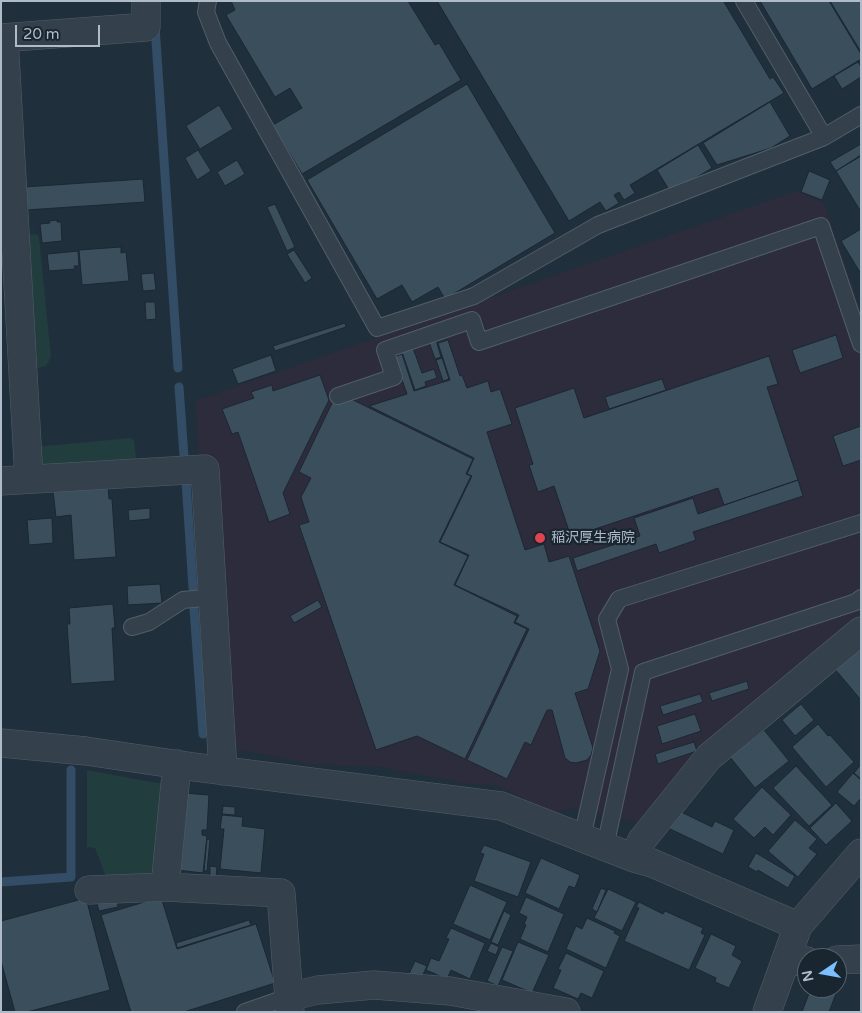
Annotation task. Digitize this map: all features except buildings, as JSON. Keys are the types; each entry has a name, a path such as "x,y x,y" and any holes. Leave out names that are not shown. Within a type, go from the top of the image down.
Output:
{"street":[{"path":"29,479 3,38 146,27 146,1"},
{"path":"1,481 205,469 223,771"},
{"path":"634,858 642,840 709,757 861,631"},
{"path":"1,742 86,751 223,771 501,806 634,858 652,863 798,926"},
{"path":"165,887 177,764"},
{"path":"767,1012 796,961 798,926 861,853"},
{"path":"89,890 165,887 281,892 289,1004 318,990 374,985 450,991 566,1012"},
{"path":"847,960 861,959"}],"lane":[{"path":"208,1 206,12 218,43 377,328 474,296 598,225 824,137 861,115"},
{"path":"744,1 824,137"},
{"path":"338,396 394,377 385,350 472,320 479,342 821,226 861,344"},
{"path":"594,842 620,669 607,619 619,599 861,523"},
{"path":"132,627 149,622 183,600 214,598"},
{"path":"620,669 643,672 847,605 861,598"},
{"path":"594,842 643,672"},
{"path":"245,1012 289,1004"}],"shaded area":[{"name":"稲沢厚生病院","path":"796,191 824,203 861,311 861,620 708,748 637,822 570,808 553,813 498,786 463,783 379,767 311,764 235,749 213,456 199,457 195,401"}],"green space":[{"path":"37,234 39,237 51,357 46,366 28,370 21,235"},
{"path":"131,438 134,440 136,457 134,461 39,466 34,447"},
{"path":"87,770 168,785 159,878 108,882 95,848 87,847"}],"waterway":[{"path":"155,26 178,368"},
{"path":"179,387 184,456"},
{"path":"186,481 193,588"},
{"path":"194,609 203,734"},
{"path":"1,882 71,877 71,770"}],"place":[{"name":"稲沢厚生病院","path":"540,538"}]}
